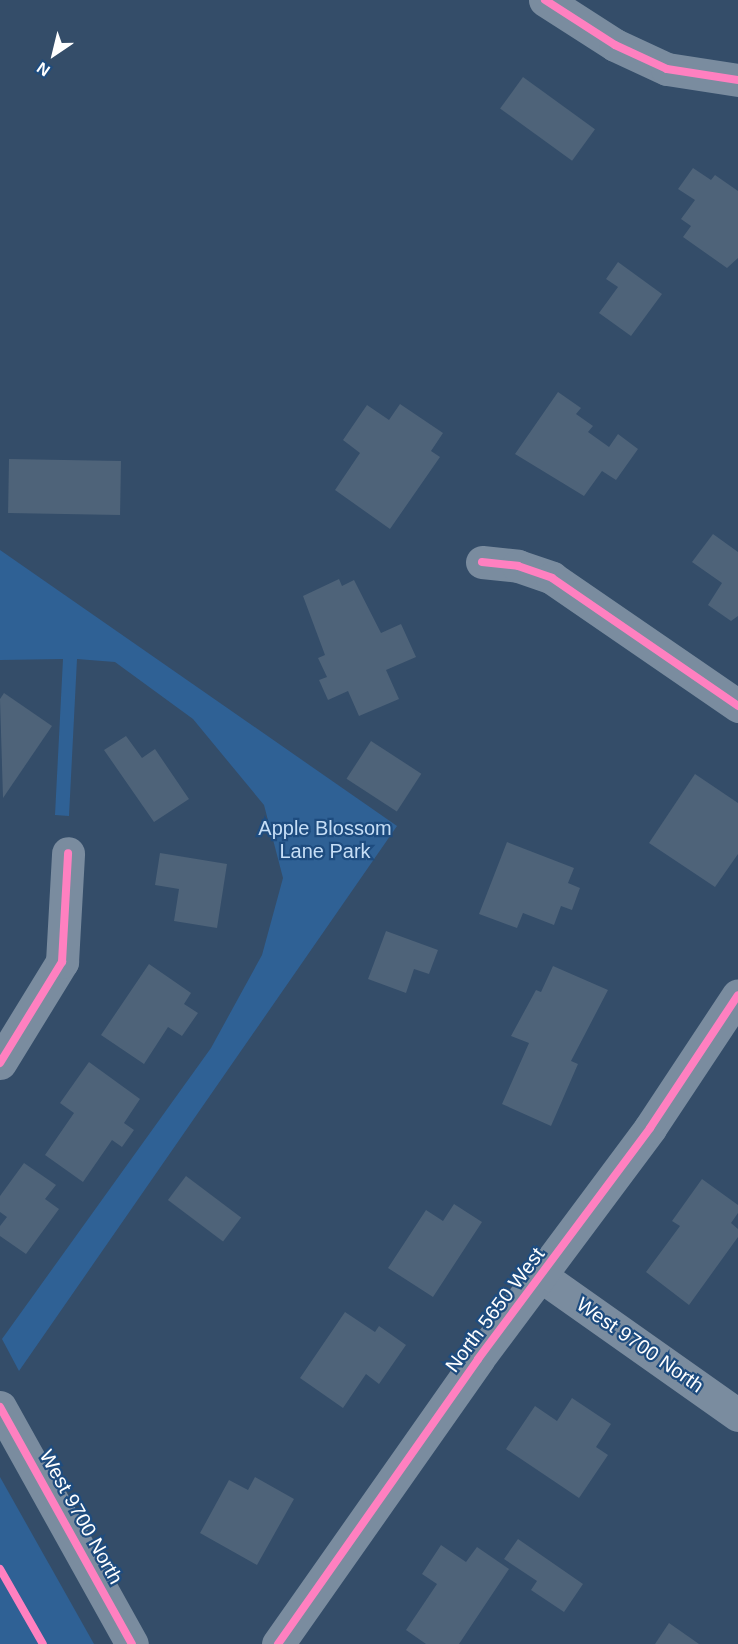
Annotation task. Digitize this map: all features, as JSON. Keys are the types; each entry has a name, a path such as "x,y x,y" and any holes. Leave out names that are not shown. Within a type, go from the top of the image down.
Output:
{"street":[{"path":"545,0 615,45 667,69 738,80"},
{"path":"482,562 518,566 552,578 738,706"},
{"path":"0,1063 62,962 68,853"},
{"name":"North 5650 West","path":"278,1644 478,1359 650,1128 738,994"},
{"name":"West 9700 North","path":"541,1276 738,1415"},
{"name":"West 9700 North","path":"0,1407 132,1644"}],"green space":[{"name":"Apple Blossom Lane Park","path":"0,550 397,826 19,1371 2,1339 211,1048 262,955 283,878 264,805 193,719 115,662 77,659 69,816 55,815 63,659 0,660"},
{"path":"0,1477 94,1644 0,1644"}],"building":[{"path":"523,77 595,129 572,161 500,109"},
{"path":"693,168 711,180 715,175 738,191 738,258 727,268 683,237 691,226 681,219 695,200 678,189"},
{"path":"618,262 662,294 631,336 599,313 618,287 606,279"},
{"path":"558,392 581,408 576,414 593,426 588,432 609,447 618,434 638,449 616,480 602,471 584,496 515,454"},
{"path":"400,404 443,433 431,451 440,457 390,529 335,490 360,453 343,440 367,405 389,420"},
{"path":"9,459 121,461 120,515 8,513"},
{"path":"713,534 738,552 738,616 731,621 708,605 722,583 692,562"},
{"path":"339,579 342,586 354,580 381,633 401,624 416,657 386,670 399,699 359,716 348,691 328,700 319,680 327,677 318,658 325,655 303,596"},
{"path":"4,693 52,726 3,798 0,699"},
{"path":"126,736 142,758 155,749 189,799 154,822 104,750"},
{"path":"371,741 421,774 397,811 346,779"},
{"path":"695,774 738,803 738,854 715,887 649,843"},
{"path":"507,842 574,868 568,883 580,888 572,910 561,906 554,925 523,913 517,928 479,914"},
{"path":"160,853 227,864 217,928 174,921 179,889 155,885"},
{"path":"386,931 438,950 429,974 414,969 406,993 368,979"},
{"path":"149,964 191,993 184,1004 198,1013 182,1036 168,1027 144,1064 101,1035"},
{"path":"553,966 608,990 571,1061 578,1064 551,1126 502,1104 529,1043 511,1036 536,990 541,992"},
{"path":"89,1062 140,1099 124,1123 134,1130 122,1147 112,1140 83,1182 45,1155 74,1113 60,1103"},
{"path":"24,1163 56,1185 45,1199 59,1209 26,1254 0,1236 0,1226 7,1217 0,1212 0,1196"},
{"path":"186,1176 241,1218 223,1241 168,1200"},
{"path":"702,1179 738,1205 738,1213 731,1223 738,1229 738,1237 689,1305 646,1272 680,1226 672,1221"},
{"path":"454,1204 482,1222 433,1297 388,1268 426,1210 443,1221"},
{"path":"345,1312 375,1332 379,1326 406,1345 379,1384 366,1374 343,1408 300,1378"},
{"path":"572,1398 611,1424 596,1447 608,1455 579,1498 506,1449 535,1406 557,1421"},
{"path":"255,1477 294,1499 257,1565 200,1533 229,1480 248,1490"},
{"path":"518,1539 583,1584 564,1612 531,1590 537,1581 504,1559"},
{"path":"441,1545 466,1562 477,1547 509,1569 459,1644 426,1644 406,1630 437,1584 422,1574"},
{"path":"669,1623 699,1644 655,1644"}],"cycle path":[{"path":"545,0 615,45 667,69 738,80"},
{"path":"482,562 518,566 552,578 738,706"},
{"path":"0,1063 62,962 68,853"},
{"path":"278,1644 478,1359 650,1128 738,995"},
{"path":"0,1407 132,1644"},
{"path":"0,1569 43,1644"}]}
